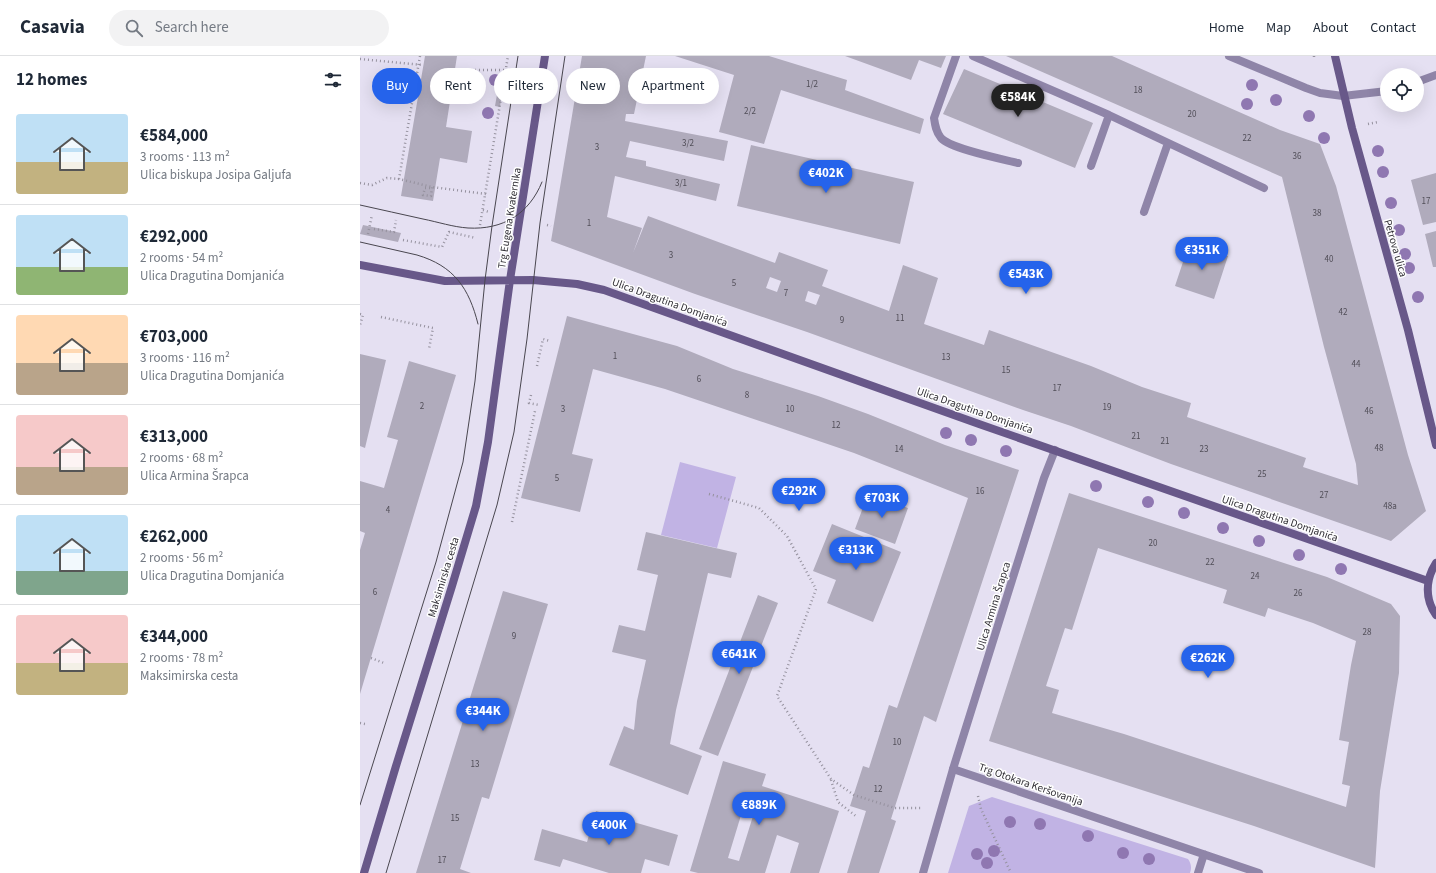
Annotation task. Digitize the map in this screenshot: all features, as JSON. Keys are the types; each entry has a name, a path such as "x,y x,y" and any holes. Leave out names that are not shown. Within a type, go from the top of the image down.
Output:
{"main road":[{"name":"Trg Eugena Kvaternika","path":"360,265 445,281 510,280 545,56"},
{"name":"Petrova ulica","path":"1335,56 1343,96 1408,330 1436,445"},
{"name":"Ulica Dragutina Domjanića","path":"510,280 534,280 577,284 604,290 971,422 1428,581"},
{"name":"Maksimirska cesta","path":"364,873 476,506 488,442 510,280"},
{"path":"1436,563 1432,569 1428,581 1429,602 1436,615"}],"street":[{"path":"956,56 934,118 935,128 942,139 952,145 1018,164"},
{"path":"973,56 1109,115 1264,188"},
{"path":"1229,56 1320,93 1343,96 1380,92"},
{"path":"1424,79 1436,75"},
{"path":"1091,166 1109,115"},
{"path":"1144,212 1168,143"},
{"name":"Ulica Armina Šrapca","path":"953,769 1044,478 1055,450"},
{"path":"923,873 953,769"},
{"name":"Trg Otokara Keršovanija","path":"953,769 1259,873"},
{"path":"1198,873 1204,854"}],"path":[{"path":"399,179 420,56"},
{"path":"506,68 508,56"},
{"path":"360,59 423,64"},
{"path":"480,225 501,104"},
{"path":"1368,124 1378,122"},
{"path":"360,183 372,185 387,178 399,179 431,187 486,194"},
{"path":"483,210 489,212"},
{"path":"368,234 372,214"},
{"path":"374,229 394,232 396,220"},
{"path":"403,240 442,247 449,232 476,238"},
{"path":"360,314 363,315 360,325"},
{"path":"381,317 433,328 429,349"},
{"path":"537,366 543,339 550,341"},
{"path":"531,394 529,403 539,405"},
{"path":"512,522 536,411"},
{"path":"709,494 759,508 787,536 816,589 777,696 831,779 838,802 857,818"},
{"path":"371,658 384,663"},
{"path":"360,723 365,724"},
{"path":"976,777 977,795 981,809 1011,873"},
{"path":"831,779 854,795 895,808 942,808"}],"shaded area":[{"path":"680,462 736,477 717,548 661,535"},
{"path":"992,797 1188,859 1191,866 1190,873 948,873 969,806"}],"building":[{"path":"425,56 457,56 455,68 430,68 430,104 450,104 446,127 472,131 467,163 440,158 433,201 401,196 417,104 422,104 422,74"},
{"path":"582,56 646,56 644,68 628,68 628,104 636,104 634,114 626,114 625,121 728,141 724,161 630,141 626,157 646,161 646,166 720,184 716,201 615,176 607,217 642,228 633,253 648,216 775,263 779,252 828,270 822,286 889,311 903,265 938,278 924,324 984,345 989,330 1091,366 1142,387 1191,403 1187,417 1306,458 1303,467 1358,485 1356,464 1324,347 1282,177 1006,56 1112,56 1280,130 1320,144 1336,186 1408,455 1426,511 1391,541 1171,464 1071,426 807,332 695,294 551,241 574,104 620,104 620,68 580,68","holes":["770,277 781,281 777,292 766,288","808,291 820,295 816,305 805,301"]},
{"path":"675,56 769,56 847,80 845,90 924,119 920,134 781,90 764,144 719,132 734,75 719,70 719,68 712,68"},
{"path":"845,56 946,56 941,68 919,60 911,80"},
{"path":"964,69 1093,123 1075,168 943,114"},
{"path":"495,104 500,104 500,107 495,106"},
{"path":"751,145 914,182 900,244 737,206"},
{"path":"1436,173 1436,222 1423,225 1411,180"},
{"path":"363,225 401,233 398,242 360,234"},
{"path":"1436,231 1436,267 1433,267 1425,234"},
{"path":"1189,244 1228,256 1214,299 1175,286"},
{"path":"567,316 677,346 733,369 818,396 868,414 945,445 1019,470 936,722 924,716 891,819 896,821 879,873 847,873 866,811 850,806 863,766 869,768 889,705 897,708 968,498 854,453 665,389 593,369 572,454 593,459 580,512 521,498"},
{"path":"360,354 386,360 365,448 360,446"},
{"path":"409,361 456,375 360,694 360,550 365,533 360,531 360,481 384,488 398,440 387,437"},
{"path":"1069,493 1327,577 1391,604 1400,616 1399,673 1380,791 1375,868 1254,826 989,741","holes":["1098,548 1227,590 1223,603 1265,617 1268,608 1313,623 1356,641 1339,740 1349,742 1342,784 1350,786 1346,807 1124,734 1052,713 1059,690 1046,686 1065,628 1072,630"]},
{"path":"868,494 908,508 895,544 855,529"},
{"path":"832,524 901,552 873,622 827,603 836,580 813,571"},
{"path":"646,532 737,553 731,578 708,573 676,710 670,744 702,756 688,795 609,765 624,726 634,730 637,701 646,660 612,652 619,625 645,631 658,575 637,570"},
{"path":"503,591 548,604 489,799 482,797 460,869 471,873 416,873"},
{"path":"758,595 778,603 718,756 699,749"},
{"path":"723,761 766,774 762,786 839,811 819,873 790,873 799,843 777,835 765,873 698,873 690,871","holes":["742,812 753,816 739,861 728,858"]},
{"path":"596,811 678,835 669,866 645,859 641,873 609,873 563,859 560,867 534,860 542,829 587,842"}],"tram line":[{"path":"360,805 436,562 463,462 475,381 492,226 518,56"},
{"path":"386,873 497,505 514,432 527,339 540,223 565,56"},
{"path":"360,205 457,227 481,228 503,223 513,218 530,203 542,182"},
{"path":"360,242 417,255 441,265 458,280 464,289 470,300 478,324"}]}
